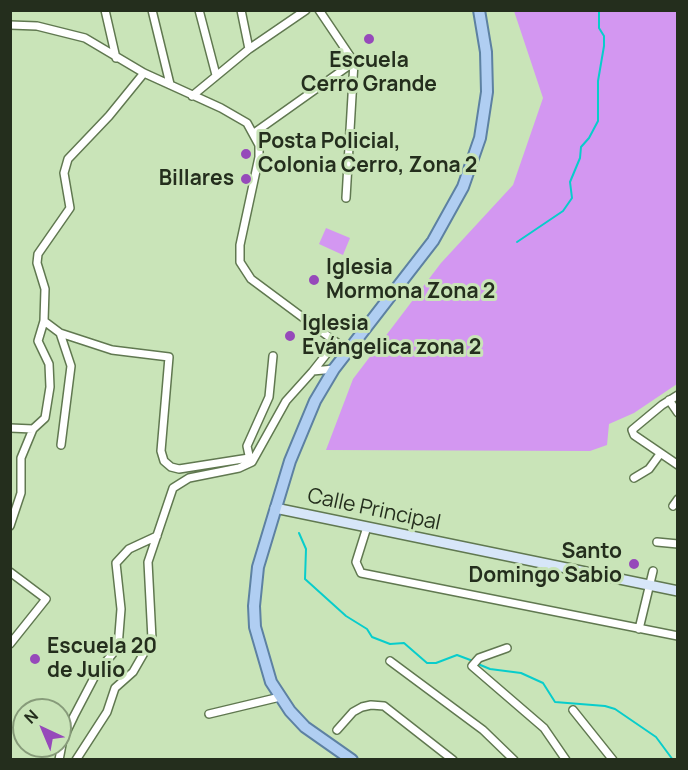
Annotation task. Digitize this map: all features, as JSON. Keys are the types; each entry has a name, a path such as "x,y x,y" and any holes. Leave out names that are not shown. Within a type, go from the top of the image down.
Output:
{"main road":[{"path":"352,759 305,726 280,697 264,665 255,627 254,606 258,567 275,508 315,401 334,369 433,241 463,187 480,138 487,92 486,52 479,10"}],"street":[{"path":"105,10 116,58"},
{"path":"152,10 170,84"},
{"path":"199,10 216,75"},
{"path":"241,10 249,50"},
{"path":"192,96 249,50 306,10"},
{"path":"319,10 354,62 346,198"},
{"path":"10,25 37,26 85,38 144,73 247,123 259,145 259,157 240,245 240,262 251,279 348,351"},
{"path":"254,133 354,62"},
{"path":"10,526 21,493 21,458 33,429 45,418 50,387 49,364 38,341 44,321 45,289 37,263 38,254 70,208 63,172 68,159 109,116 144,73"},
{"path":"44,321 60,333 112,350 169,357 161,451 164,461 171,467 250,460"},
{"path":"60,333 70,366 61,445"},
{"path":"76,759 107,712 115,688 133,672 152,639 147,562 172,488 189,478 239,468 250,460 286,401 336,342"},
{"path":"250,460 247,447 269,397 273,356"},
{"path":"313,371 334,369"},
{"path":"678,395 632,430 634,435 678,465"},
{"path":"669,400 678,413"},
{"path":"10,428 33,429"},
{"path":"634,478 649,469 660,454"},
{"path":"673,506 678,499"},
{"name":"Calle Principal","path":"275,508 678,591"},
{"path":"367,527 356,562 361,573 678,636"},
{"path":"59,759 63,739 74,716 96,674 118,646 121,609 116,563 129,549 157,536"},
{"path":"657,542 660,540 678,544"},
{"path":"639,629 653,571"},
{"path":"10,572 46,599 10,644"},
{"path":"507,648 478,658 472,666 544,728 566,759"},
{"path":"390,661 483,730 514,759"},
{"path":"208,714 280,697"},
{"path":"337,730 353,712 362,707 384,706 453,759"},
{"path":"573,710 613,759"}],"shaded area":[{"path":"514,11 677,11 677,384 634,413 609,424 607,445 590,451 326,450 353,379 441,263 513,185 543,98"},
{"path":"326,228 350,238 343,255 319,244"}],"waterway":[{"path":"517,242 563,211 572,198 570,182 580,158 581,147 598,121 598,81 604,46 604,36 599,28 599,10"},
{"path":"299,533 306,549 305,579 346,616 367,629 372,637 390,644 404,643 427,663 436,663 457,655 473,661"},
{"path":"478,664 490,669 521,673 543,683 555,702 605,706 615,709 656,737 673,760"}],"place":[{"name":"Escuela Cerro Grande","path":"369,39"},
{"name":"Posta Policial, Colonia Cerro, Zona 2","path":"246,154"},
{"name":"Billares","path":"246,179"},
{"name":"Iglesia Mormona Zona 2","path":"314,280"},
{"name":"Iglesia Evángelica zona 2","path":"290,336"},
{"name":"Santo Domingo Sabio","path":"634,564"},
{"name":"Escuela 20 de Julio","path":"35,659"}]}
